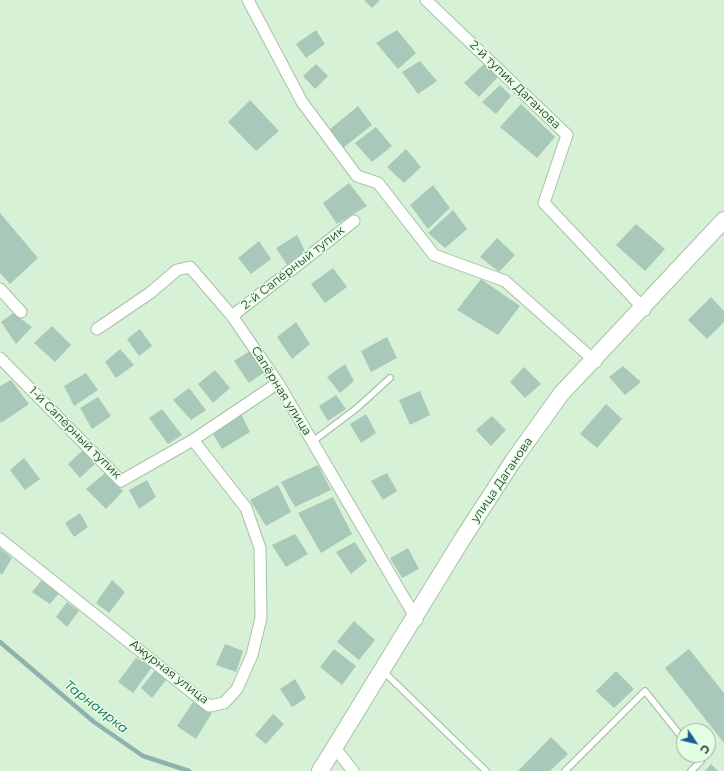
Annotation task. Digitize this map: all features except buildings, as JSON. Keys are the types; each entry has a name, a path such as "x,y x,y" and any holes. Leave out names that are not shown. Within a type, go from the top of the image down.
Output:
{"main road":[{"name":"улица Даганова","path":"324,771 463,538 513,461 561,394 595,361 724,220"},
{"name":"улица Даганова","path":"643,309 724,225"},
{"name":"улица Даганова","path":"320,771 336,749"}],"street":[{"path":"248,0 302,102 357,176 378,183 434,255 505,282 595,361"},
{"name":"2-й тупик Даганова","path":"426,0 567,135 544,203 643,309"},
{"name":"2-й Сапёрный тупик","path":"232,316 354,220"},
{"name":"Сапёрная улица","path":"97,329 150,293 177,270 190,267 232,316 278,383 416,619"},
{"path":"0,289 21,312"},
{"name":"1-й Сапёрный тупик","path":"0,358 121,481 193,440 278,383"},
{"name":"Ажурная улица","path":"0,539 209,706 224,702 237,689 252,655 261,618 260,548 246,508 193,440"},
{"path":"336,749 353,771"}],"lane":[{"path":"312,442 357,408 390,378"},
{"path":"384,671 486,771"},
{"path":"565,771 645,691 676,730"},
{"path":"691,771 699,763"}],"waterway":[{"name":"Тарнаирка","path":"0,642 94,722 143,756 189,771"}]}
